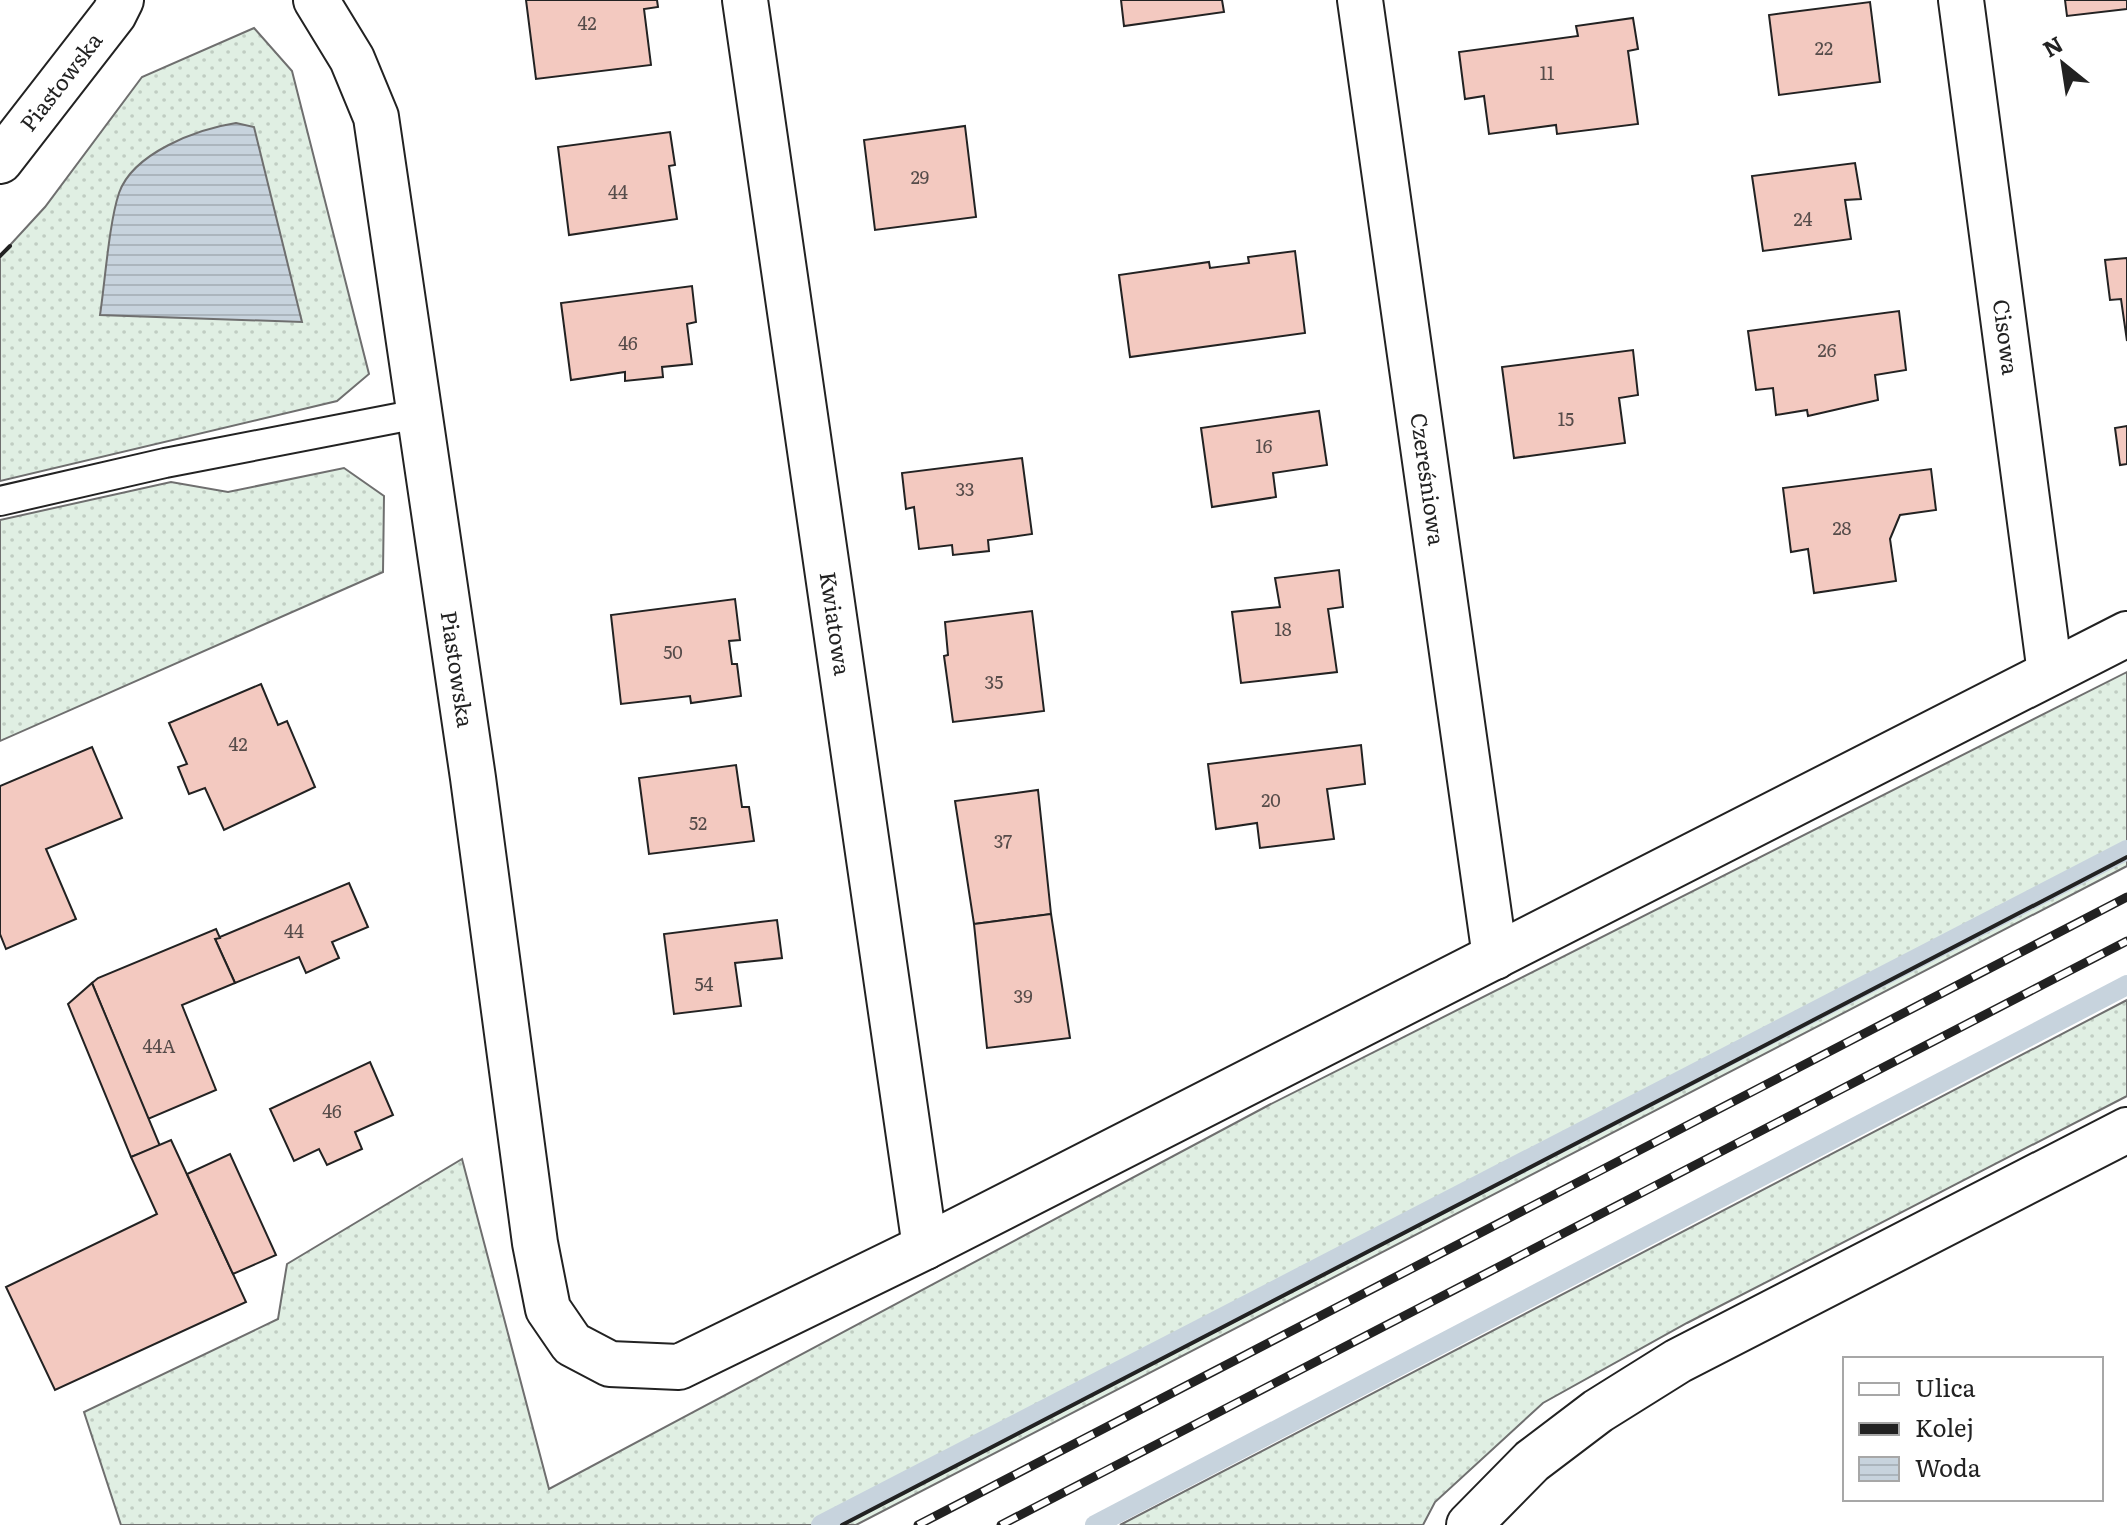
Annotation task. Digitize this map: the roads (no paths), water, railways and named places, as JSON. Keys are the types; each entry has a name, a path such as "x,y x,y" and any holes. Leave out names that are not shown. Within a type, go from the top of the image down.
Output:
{"street":[{"name":"Piastowska","path":"0,161 114,14 121,0"},
{"name":"Piastowska","path":"316,0 352,59 376,117 473,778 535,1243 548,1309 572,1344 610,1364 679,1367 925,1247"},
{"name":"Kwiatowa","path":"745,0 925,1247"},
{"name":"Czereśniowa","path":"1360,0 1495,957"},
{"name":"Cisowa","path":"1961,0 2050,673"},
{"path":"925,1247 2127,634"},
{"path":"1469,1525 1532,1461 1598,1411 1678,1361 2127,1130"}],"lane":[{"path":"0,501 165,463 418,414"}],"water":[{"path":"236,123 254,127 302,322 100,315 113,220 119,193 126,179 138,166 168,145 203,131"}],"waterway":[{"path":"821,1525 2127,850"},
{"path":"1095,1525 2127,985"}],"railway":[{"path":"918,1525 2127,897"},
{"path":"1001,1525 2127,941"}]}
